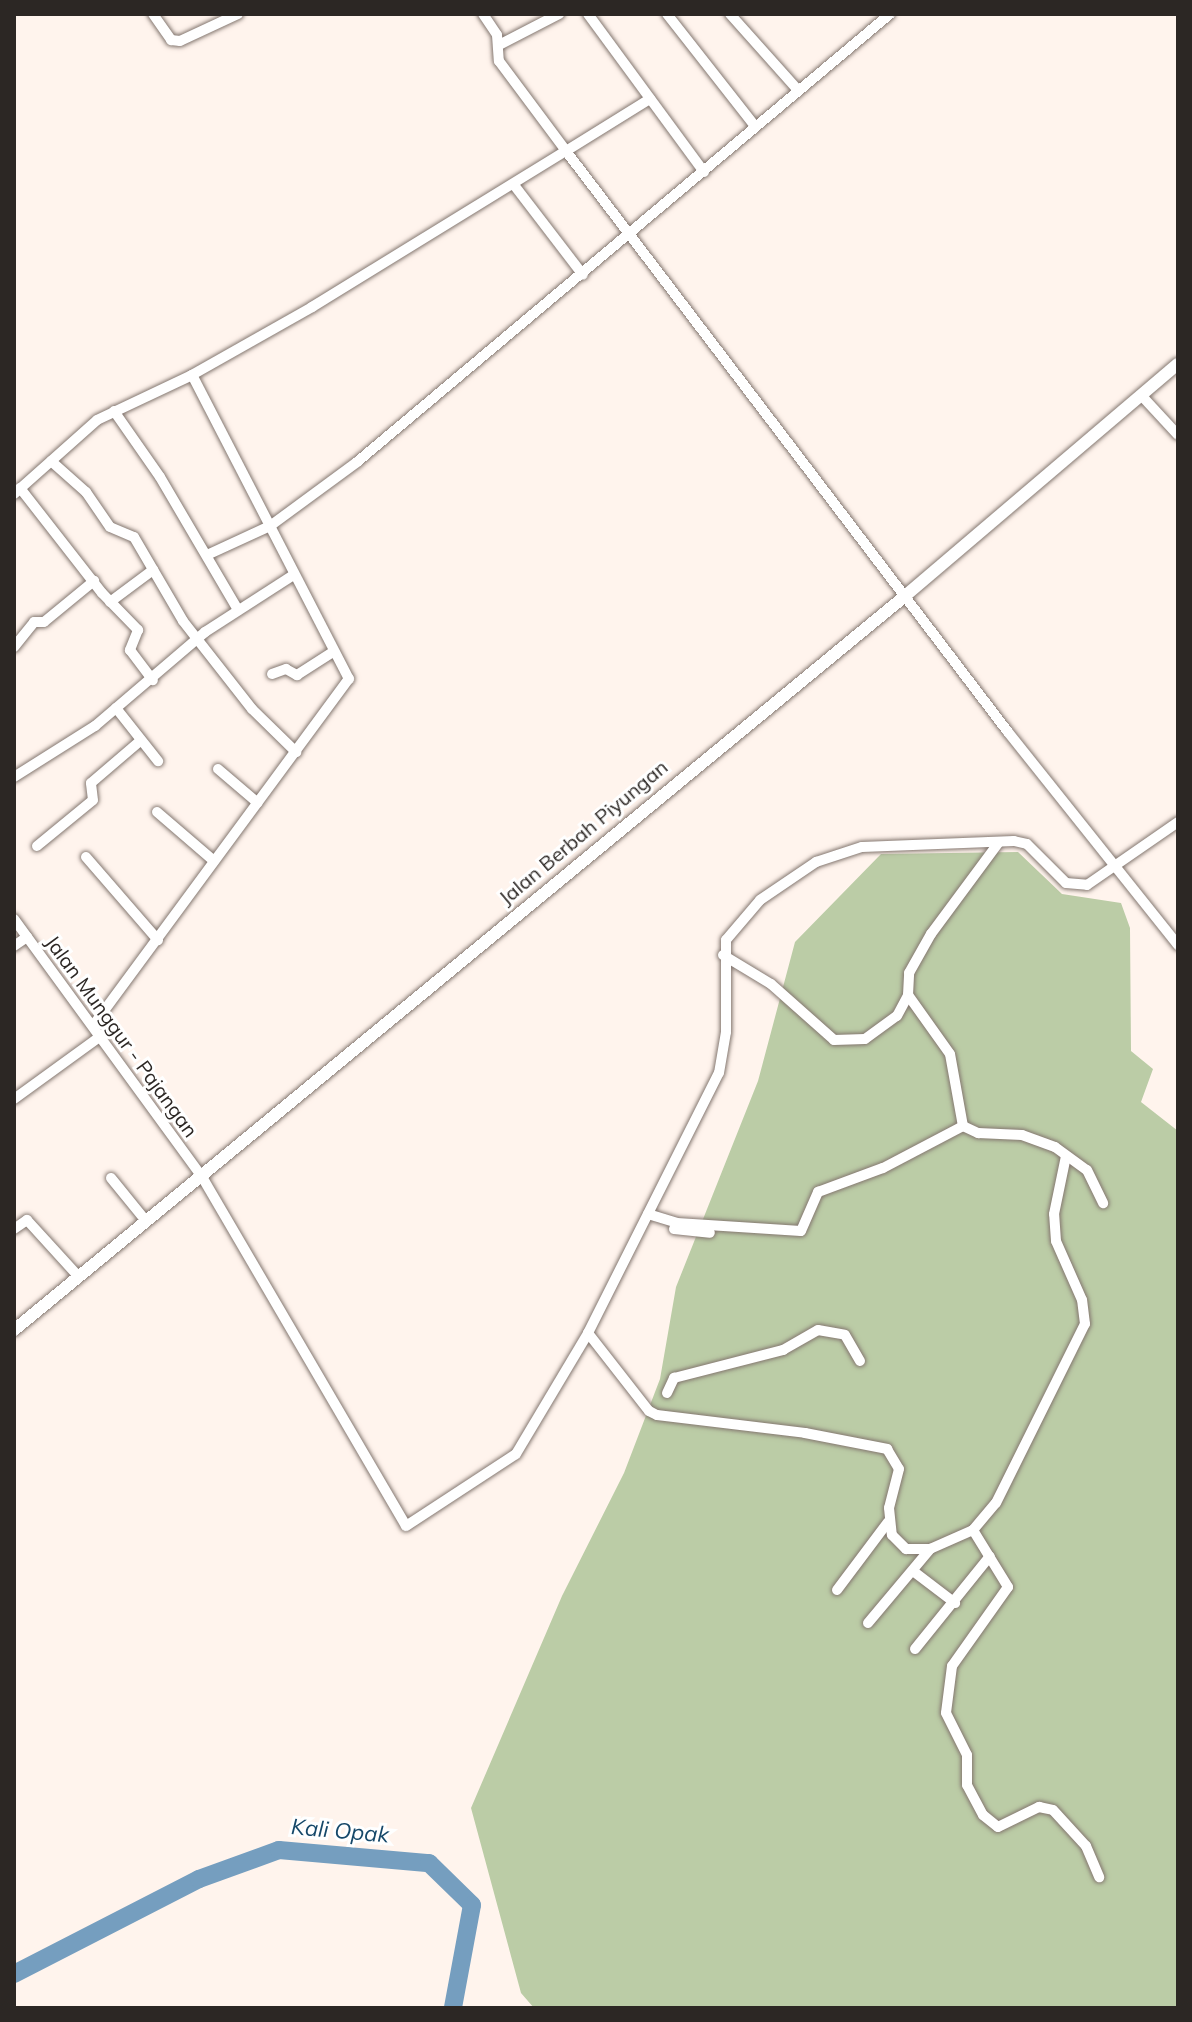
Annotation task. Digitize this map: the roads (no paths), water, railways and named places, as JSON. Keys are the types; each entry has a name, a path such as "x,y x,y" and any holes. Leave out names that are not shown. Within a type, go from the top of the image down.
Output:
{"street":[{"path":"153,14 171,40 180,41 238,14"},
{"path":"588,14 704,172"},
{"path":"667,14 754,125"},
{"path":"730,14 797,89"},
{"path":"207,555 270,526 357,462 583,275 754,125 890,14"},
{"path":"484,15 498,40 499,61 566,151 1114,868 1178,945"},
{"path":"498,40 555,15"},
{"path":"153,680 130,650 138,630 110,602 17,491 114,411 192,375 514,185 650,99"},
{"path":"514,185 583,275"},
{"name":"Jalan Berbah Piyungan","path":"14,1330 905,596 1178,364"},
{"path":"95,1023 349,679 292,576 270,526 192,375"},
{"path":"1141,395 1178,435"},
{"path":"114,411 207,555 238,610"},
{"path":"51,461 86,492 110,527 134,537 197,639 252,709 296,752"},
{"path":"110,602 153,570"},
{"path":"14,777 116,708 153,680 197,639 292,576"},
{"path":"14,647 34,622 44,622 94,581"},
{"path":"272,674 286,669 297,675 333,652"},
{"path":"116,708 158,761"},
{"path":"37,846 94,798 91,783 140,741"},
{"path":"218,769 258,803"},
{"path":"157,812 214,861"},
{"path":"837,1590 888,1522 899,1469 887,1449 805,1433 657,1415 649,1411 588,1333 719,1073 726,1032 723,955 735,923 816,862 862,847 999,842 1027,844 1066,883 1087,885 1178,822"},
{"path":"723,955 771,984 834,1040 846,1043 887,1025 908,995 909,973 931,934 999,842"},
{"path":"86,857 158,940"},
{"name":"Jalan Munggur - Pajangan","path":"14,919 95,1023 201,1175 406,1526 516,1454 588,1333"},
{"path":"14,946 27,937"},
{"path":"908,995 950,1054 963,1126"},
{"path":"14,1099 102,1035"},
{"path":"647,1217 689,1225 801,1231 818,1192 883,1168 963,1126"},
{"path":"963,1126 978,1133 1041,1140 1087,1170 1103,1203"},
{"path":"888,1522 897,1543 916,1551 930,1549 973,1530 1012,1477 1085,1324 1082,1300 1056,1241 1054,1214 1066,1156"},
{"path":"111,1178 146,1221"},
{"path":"647,1217 710,1233"},
{"path":"14,1229 27,1220 78,1276"},
{"path":"667,1393 674,1378 783,1350 818,1330 845,1335 860,1361"},
{"path":"973,1530 1008,1592 956,1659 947,1692 949,1722 967,1755 967,1785 983,1815 998,1827 1039,1807 1053,1810 1086,1846 1099,1877"},
{"path":"868,1623 930,1549"},
{"path":"915,1649 990,1556"},
{"path":"913,1571 955,1603"}],"waterway":[{"name":"Kali Opak","path":"14,1974 199,1879 279,1850 429,1863 472,1905 453,2008"}]}
